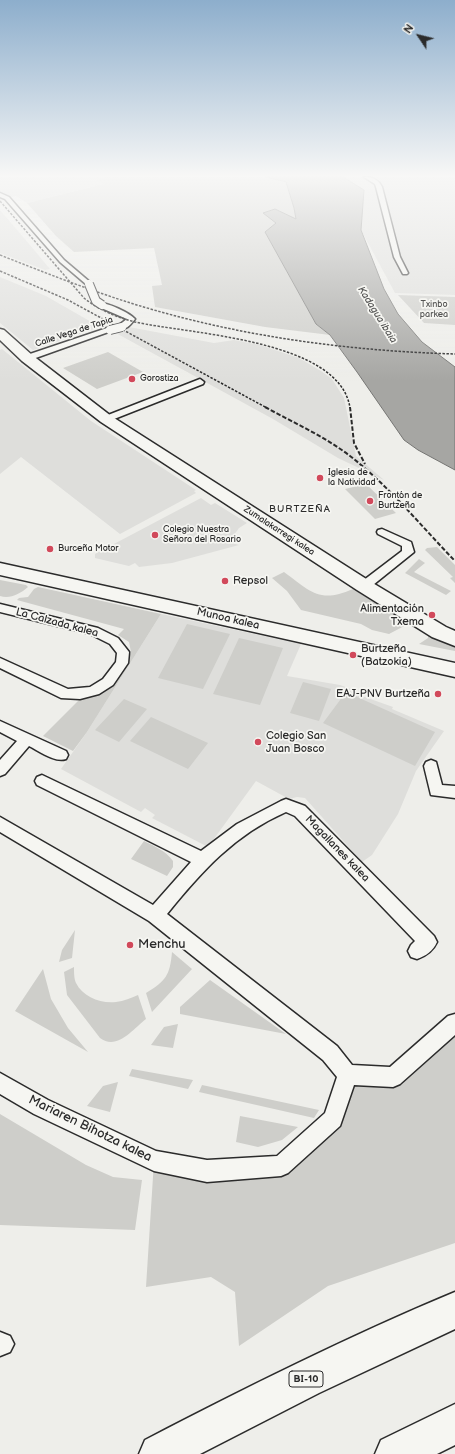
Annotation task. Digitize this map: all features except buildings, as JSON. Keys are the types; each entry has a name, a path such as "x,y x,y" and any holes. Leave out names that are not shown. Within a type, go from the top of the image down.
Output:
{"main road":[{"name":"Zumalakarregi kalea","path":"0,334 27,358 106,419 364,586 439,632 455,638"},
{"name":"Munoa kalea","path":"1,568 455,658"},
{"name":"Munoa kalea","path":"1,568 455,670"},
{"name":"BI-10","path":"159,1454 261,1400 455,1310"},
{"path":"396,1454 455,1424"}],"street":[{"name":"Calle Vega de Tapia","path":"27,358 122,327 131,319 128,316 96,301 89,284 62,261 50,245"},
{"path":"394,245 397,257 405,273"},
{"path":"106,419 200,382"},
{"path":"364,586 408,552 407,544 382,532"},
{"name":"La Calzada kalea","path":"0,608 94,631 114,641 123,652 122,663 108,682 94,691 80,694 66,694 0,663"},
{"path":"0,726 61,755"},
{"path":"0,770 27,740"},
{"path":"431,766 436,791 455,792"},
{"path":"42,781 203,860"},
{"name":"Magallanes kalea","path":"155,915 203,860 231,837 271,811 286,805 297,810 428,942 417,952"},
{"path":"0,824 155,915 330,1053 347,1075 393,1078 455,1023"},
{"name":"Mariaren Bihotza kalea","path":"0,1083 41,1107 154,1162 207,1171 281,1166 333,1119 347,1075"}],"shaded area":[{"path":"0,245 30,245 50,269 45,270 0,253"},
{"path":"369,245 455,245 455,295 395,293"},
{"path":"0,277 46,296 100,327 33,350 0,323"},
{"path":"129,327 214,343 234,340 260,345 299,358 321,371 332,379 344,398 356,456 384,480 338,458 273,419 114,332"},
{"path":"2,349 91,421 196,490 194,491 196,493 120,534 21,457 0,474 0,350"},
{"path":"201,498 211,505 215,503 247,523 239,528 229,542 239,545 172,563 139,567 135,563 129,566 95,558 95,554"},
{"name":"Colegio San Juan Bosco","path":"161,614 301,644 287,676 340,685 362,693 362,696 393,707 392,709 444,731 416,771 398,814 372,855 362,862 305,798 297,797 289,799 256,781 208,847 152,818 155,815 145,808 141,812 61,769 87,732"}],"green space":[{"path":"66,245 272,245 316,324 330,335 265,327 155,307 152,286 162,285 154,248 74,252"},
{"name":"Txinbo parkea","path":"398,295 455,297 455,325 424,323"},
{"path":"108,352 143,372 97,389 63,368"},
{"name":"Frontón de Burtzeña","path":"366,484 396,513 375,519 345,489"},
{"path":"437,547 455,565 455,583 450,578 453,577 425,550 427,548"},
{"path":"419,559 425,563 414,572 451,591 446,595 405,573"},
{"path":"284,572 308,590 323,595 332,595 353,589 408,624 389,634 372,630 361,624 301,610 287,591 272,578"},
{"path":"0,580 26,585 28,587 15,595 7,597 0,596"},
{"path":"38,587 161,614 87,732 73,751 43,736 83,696 128,659 131,652 129,642 118,635 124,629 17,600 19,598 28,597 34,589"},
{"path":"187,624 230,634 203,689 158,678"},
{"path":"428,635 455,647 455,651 419,644 428,638"},
{"path":"239,638 283,648 260,705 213,694"},
{"path":"303,682 331,689 319,721 290,713"},
{"path":"346,692 435,732 415,766 323,723"},
{"path":"124,699 147,709 119,742 95,730"},
{"path":"151,717 208,743 188,769 130,741"},
{"path":"144,841 156,847 173,861 173,867 167,876 131,859"},
{"path":"75,930 72,958 59,962 62,950"},
{"path":"172,952 192,969 152,1012 146,993 158,985 166,977 170,966"},
{"path":"74,967 74,977 76,983 88,996 99,1001 116,1002 138,995 146,1019 130,1033 119,1040 113,1042 100,1038 67,995 64,972"},
{"path":"43,969 51,999 68,1028 88,1052 15,1011"},
{"path":"210,980 286,1034 180,1014 180,1007"},
{"path":"178,1024 173,1048 151,1045 164,1027"},
{"path":"455,1035 455,1243 328,1286 239,1346 235,1292 211,1277 146,1287 154,1161 281,1166 333,1119 347,1075 393,1077"},
{"path":"132,1069 193,1080 188,1089 129,1076"},
{"path":"118,1082 110,1112 87,1106 103,1086"},
{"path":"202,1085 319,1110 314,1118 199,1092"},
{"path":"0,1114 86,1165 113,1177 142,1180 135,1230 0,1225"},
{"path":"240,1116 298,1127 282,1140 258,1147 236,1142"}],"water":[{"name":"Kadagua ibaia","path":"272,245 367,245 384,289 398,314 422,342 455,367 455,470 418,450 404,440 330,335 316,324"}],"railway":[{"path":"38,245 70,282"},
{"path":"0,255 70,282"},
{"path":"0,271 68,300 267,408"},
{"path":"70,282 154,310 191,320 265,335 379,350 455,354"},
{"path":"70,282 84,298 102,310 135,322 224,336 259,344 292,354 320,367 340,385 350,408"},
{"path":"265,407 319,436 350,456 378,480 455,561"},
{"path":"350,407 354,443 365,464"}],"place":[{"name":"Gorostiza","path":"132,379"},
{"name":"Iglesia de la Natividad","path":"320,478"},
{"name":"Frontón de Burtzeña","path":"370,501"},
{"name":"Colegio Nuestra Señora del Rosario","path":"155,535"},
{"name":"Burceña Motor","path":"50,549"},
{"name":"Repsol","path":"225,581"},
{"name":"Alimentación Txema","path":"432,615"},
{"name":"Burtzeña (Batzokia)","path":"353,655"},
{"name":"EAJ-PNV Burtzeña","path":"438,694"},
{"name":"Colegio San Juan Bosco","path":"258,742"},
{"name":"Menchu","path":"130,945"}],"district":[{"name":"BURTZEÑA","path":"300,509"}]}
